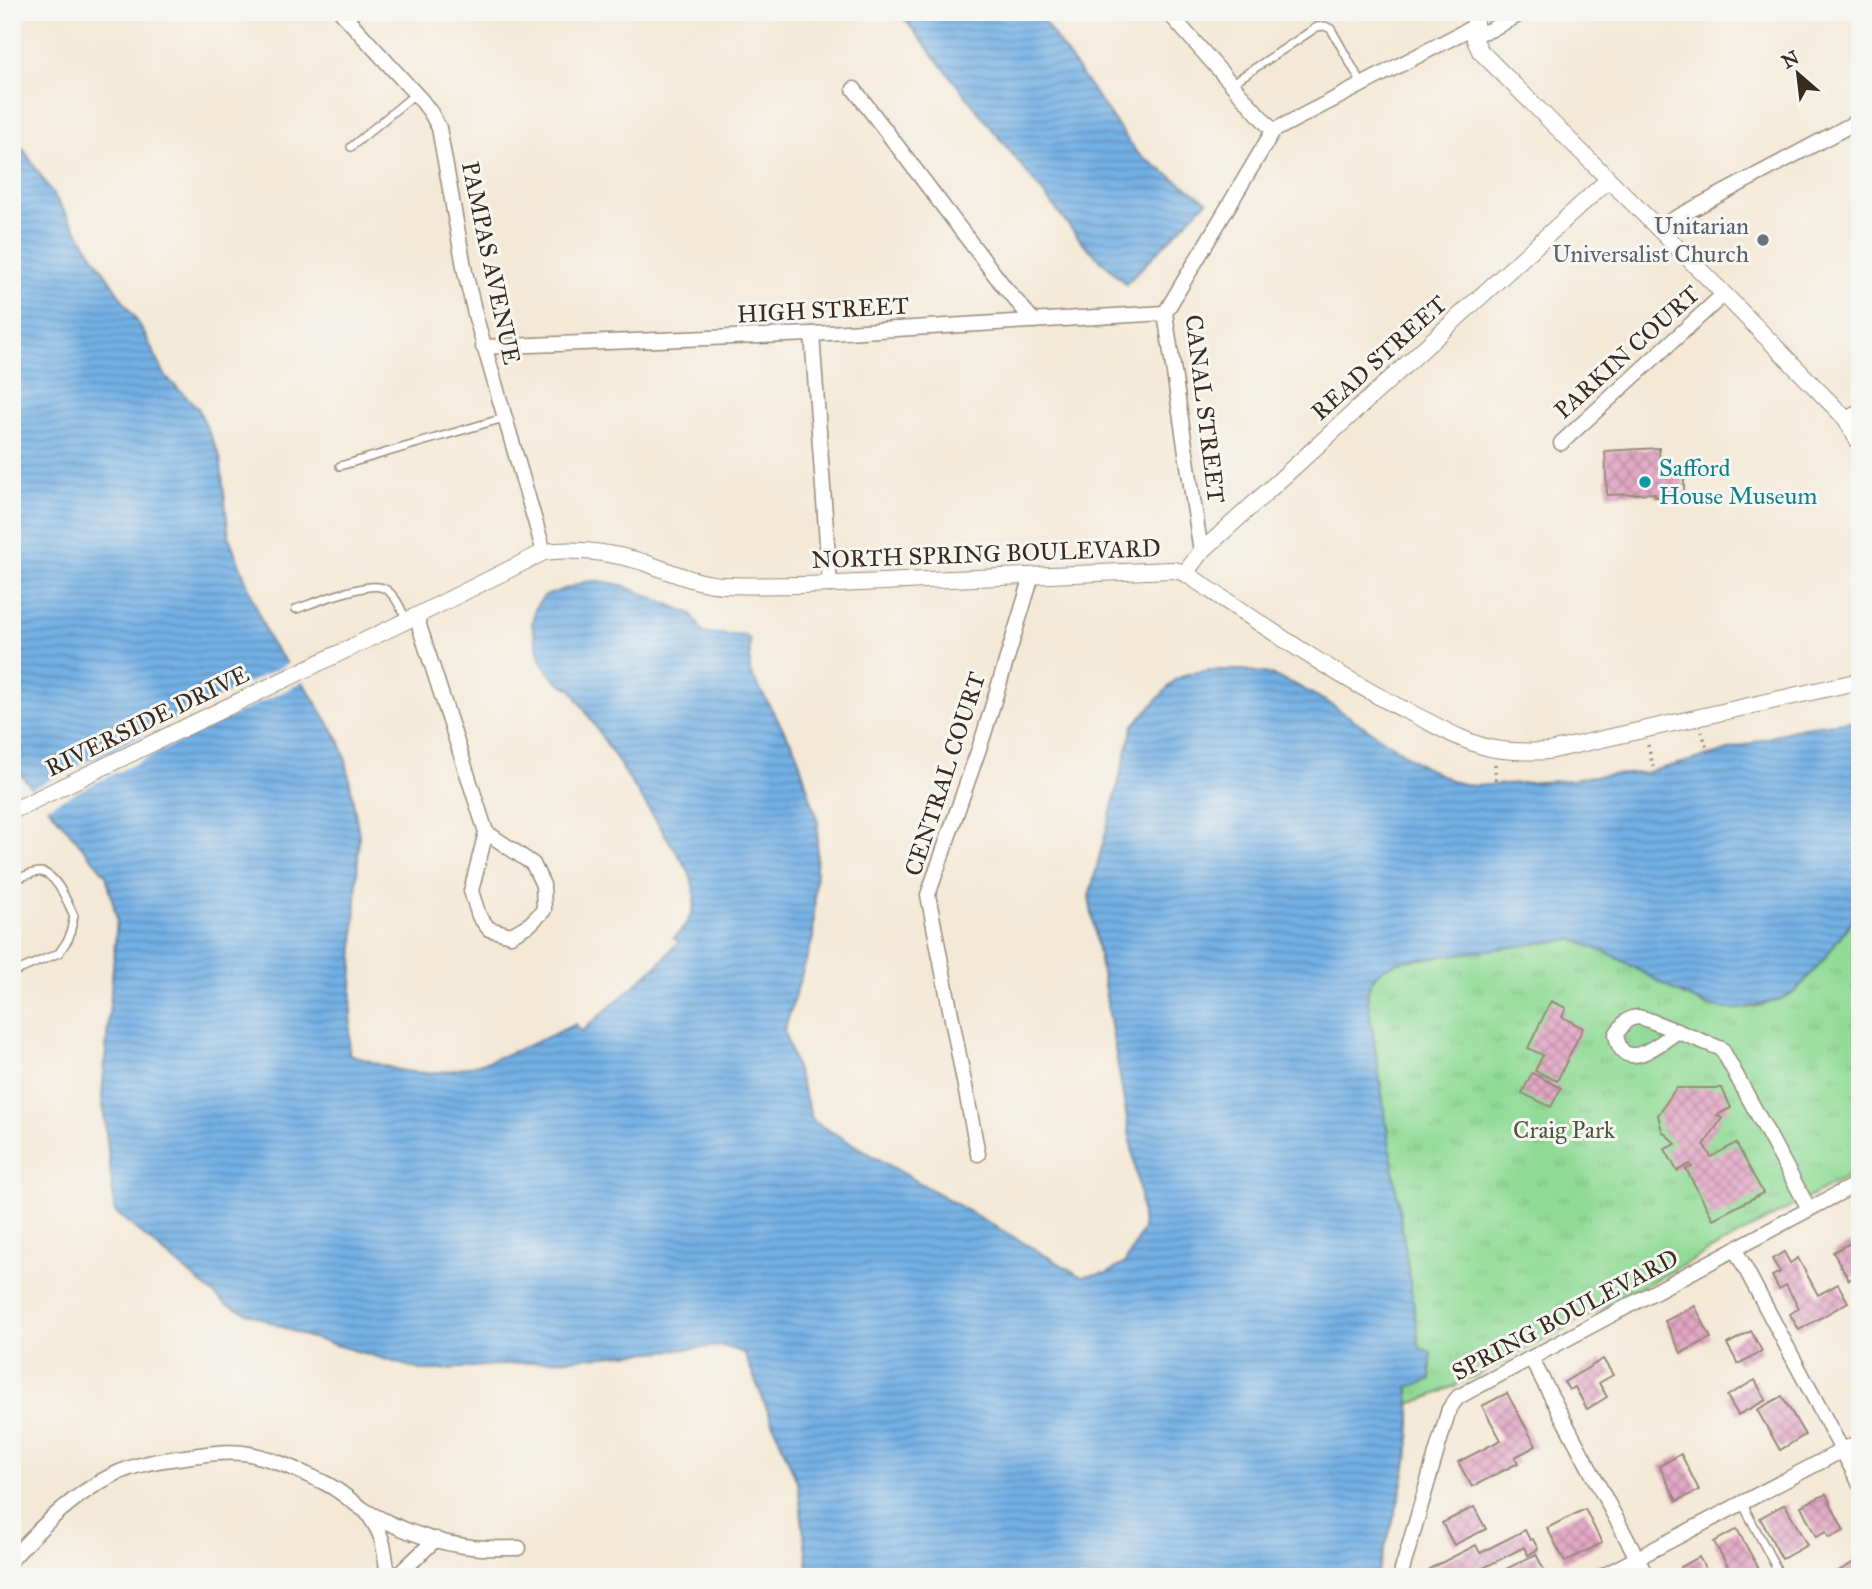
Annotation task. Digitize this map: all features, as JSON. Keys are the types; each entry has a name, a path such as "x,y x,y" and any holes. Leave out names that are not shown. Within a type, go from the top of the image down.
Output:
{"street":[{"name":"PAMPAS AVENUE","path":"341,12 416,93 439,128 465,272 483,347 544,552"},
{"path":"1168,12 1273,131 1475,24 1490,30 1524,12"},
{"path":"1475,24 1476,46 1480,51 1724,294 1853,415 1860,445"},
{"path":"854,89 1005,288 1034,321"},
{"path":"1657,228 1860,120"},
{"name":"CANAL STREET","path":"1201,552 1165,313 1273,131"},
{"name":"READ STREET","path":"1185,573 1201,552 1608,180"},
{"name":"PARKIN COURT","path":"1561,443 1724,294"},
{"name":"HIGH STREET","path":"483,347 812,334 1165,313"},
{"path":"812,334 830,584"},
{"name":"NORTH SPRING BOULEVARD","path":"301,671 544,552 562,550 594,551 640,561 696,581 722,585 830,584 1174,570 1185,573 1306,654 1379,698 1466,741 1506,751 1549,751 1860,681"},
{"name":"CENTRAL COURT","path":"978,1154 928,895 983,737 1032,576"},
{"path":"411,618 486,832 471,891 479,916 489,929 511,935 530,924 544,910 543,886 533,864 486,832"},
{"name":"RIVERSIDE DRIVE","path":"12,811 301,671"},
{"path":"1678,1031 1722,1049 1810,1209"},
{"name":"SPRING BOULEVARD","path":"1400,1577 1449,1409 1458,1397 1860,1182"},
{"path":"1735,1249 1860,1483"},
{"path":"1531,1358 1647,1577"},
{"path":"1601,1577 1860,1441"},
{"path":"12,1559 60,1511 107,1478 138,1465 196,1455 245,1453 267,1459 325,1483 367,1512 411,1532 472,1547 519,1548"},
{"path":"367,1512 380,1531 388,1577"},
{"path":"396,1577 436,1539"}],"lane":[{"path":"1231,84 1317,27 1325,26 1331,29 1362,84"},
{"path":"351,147 416,93"},
{"path":"340,467 504,418"},
{"path":"296,609 368,586 383,587 411,618"},
{"path":"12,881 40,872 49,875 58,885 74,916 69,938 59,953 12,973"},
{"path":"1742,1502 1781,1577"}],"path":[{"path":"1699,717 1709,753"},
{"path":"1644,730 1653,766"}],"green space":[{"name":"Craig Park","path":"1860,909 1860,1170 1480,1374 1410,1404 1408,1386 1431,1353 1420,1349 1368,1001 1369,987 1375,976 1397,962 1572,939 1612,955 1706,1005 1759,1006 1795,992 1825,958"}],"water":[{"path":"899,12 1037,12 1137,153 1207,201 1126,284 1082,242"},
{"path":"12,132 142,329 166,377 198,408 220,457 229,537 270,642 308,690 339,740 346,760 359,835 349,1054 396,1069 432,1073 496,1058 576,1024 581,1032 659,964 679,941 674,938 687,922 694,907 694,890 688,870 571,689 558,682 540,659 532,624 535,608 544,596 585,582 622,585 692,614 703,633 745,636 750,639 750,672 796,751 818,822 813,938 784,1031 813,1121 1081,1276 1107,1273 1125,1263 1143,1229 1140,1195 1089,897 1133,726 1175,680 1187,674 1211,670 1243,670 1269,674 1329,703 1424,767 1455,782 1473,786 1644,773 1803,727 1860,720 1860,909 1825,958 1795,992 1778,1000 1741,1009 1722,1009 1706,1005 1612,955 1572,939 1397,962 1384,968 1371,981 1368,1001 1420,1348 1431,1352 1431,1380 1408,1387 1411,1419 1407,1463 1376,1577 809,1577 798,1484 744,1353 723,1346 425,1371 305,1336 227,1305 115,1212 102,1097 117,919 106,875 12,762"}],"pier":[{"path":"291,662 305,681 44,808 31,789"}],"building":[{"name":"Safford House Museum","path":"1659,448 1660,471 1684,470 1684,496 1655,497 1655,493 1607,495 1605,451"},
{"path":"1551,1001 1566,1008 1562,1017 1583,1028 1557,1081 1535,1071 1543,1055 1528,1048"},
{"path":"1532,1073 1561,1088 1551,1107 1522,1093"},
{"path":"1676,1088 1722,1088 1731,1108 1717,1115 1722,1118 1704,1145 1711,1157 1736,1143 1763,1193 1713,1219 1686,1169 1692,1167 1690,1164 1677,1171 1665,1149 1676,1144 1662,1131 1658,1115"},
{"path":"1850,1243 1853,1247 1860,1243 1860,1274 1849,1280 1833,1252"},
{"path":"1784,1252 1790,1263 1798,1258 1818,1295 1838,1284 1848,1302 1799,1330 1790,1314 1799,1308 1786,1285 1779,1289 1772,1276 1780,1272 1772,1259"},
{"path":"1695,1306 1711,1338 1681,1353 1665,1321"},
{"path":"1751,1331 1762,1351 1738,1364 1727,1344"},
{"path":"1603,1359 1613,1375 1599,1383 1607,1397 1587,1409 1575,1387 1569,1390 1564,1382"},
{"path":"1755,1380 1766,1400 1738,1415 1727,1396"},
{"path":"1507,1393 1536,1446 1515,1457 1518,1463 1472,1487 1458,1462 1501,1440 1482,1406"},
{"path":"1782,1396 1805,1435 1780,1450 1757,1410"},
{"path":"1681,1454 1699,1490 1677,1501 1659,1466"},
{"path":"1826,1494 1844,1531 1829,1538 1826,1532 1816,1537 1801,1506"},
{"path":"1785,1504 1807,1545 1782,1559 1760,1518"},
{"path":"1474,1507 1486,1529 1454,1545 1442,1523"},
{"path":"1585,1509 1602,1543 1565,1562 1547,1528"},
{"path":"1737,1529 1759,1569 1745,1577 1734,1577 1714,1542"},
{"path":"1525,1530 1538,1549 1528,1555 1524,1547 1466,1577 1432,1577 1429,1569 1476,1545 1480,1553"},
{"path":"1536,1554 1547,1576 1507,1577 1504,1570"},
{"path":"1699,1557 1710,1577 1686,1577 1681,1567"},
{"path":"1860,1559 1860,1577 1828,1577"}],"place":[{"name":"Unitarian Universalist Church","path":"1763,240"},
{"name":"Safford House Museum","path":"1645,482"}]}
